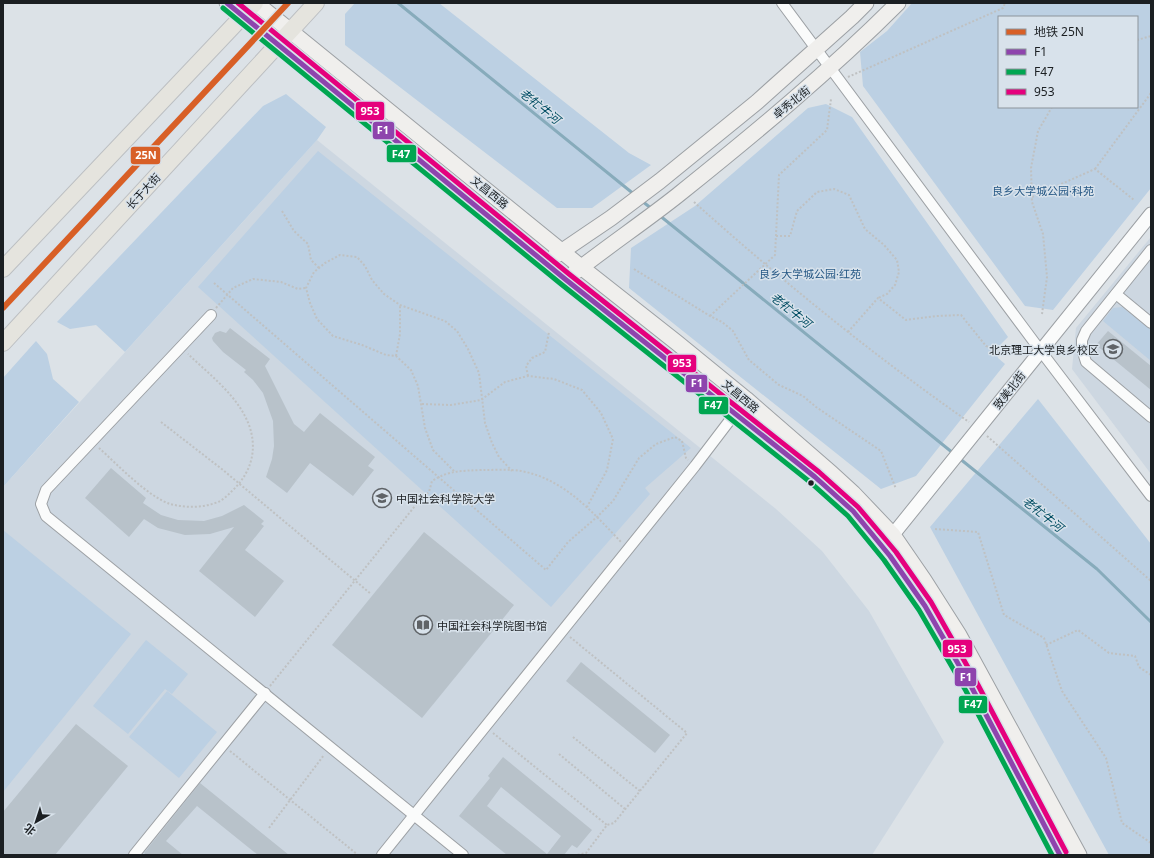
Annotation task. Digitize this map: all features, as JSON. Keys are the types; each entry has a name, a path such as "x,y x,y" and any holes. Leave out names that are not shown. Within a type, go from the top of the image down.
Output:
{"main road":[{"name":"文昌西路","path":"227,3 545,262 565,280 815,477 852,512 883,547 925,606 972,688 1060,855"},
{"name":"文昌西路","path":"256,3 746,399 837,478 893,535 959,635 1079,855"},
{"path":"3,269 256,3"},
{"name":"长于大街","path":"3,344 316,3"},
{"name":"卓秀北街","path":"545,262 611,218 660,181 757,102 866,3"},
{"name":"卓秀北街","path":"565,280 678,195 811,86 898,3"}],"street":[{"path":"782,3 1040,350 1151,496"},
{"name":"致美北街","path":"883,547 977,431 1040,350 1151,214"},
{"path":"1151,250 1086,331 1082,340 1082,349 1086,362 1092,369 1151,417"},
{"path":"1116,294 1151,323"},
{"path":"211,315 46,490 41,504 46,516 463,855"},
{"path":"382,855 695,466 746,399"},
{"path":"134,855 265,693"}],"path":[{"path":"840,80 1003,8 1005,3"},
{"path":"1138,40 1151,36"},
{"path":"1032,197 1095,169 1151,93"},
{"path":"710,316 775,255 779,175 827,130 831,99"},
{"path":"1042,314 1047,277 1043,234 1032,202 1031,168 1038,131 1051,108"},
{"path":"1095,169 1134,200"},
{"path":"776,236 790,236 798,211 817,192 834,189 849,195 865,229 884,245 897,260 899,272 895,285 887,294 878,298 848,332"},
{"path":"694,202 764,264 848,332 977,431 1151,581"},
{"path":"282,211 294,231 308,244 311,260 318,268"},
{"path":"454,471 433,450 425,428 418,386 411,370 396,356 386,355 362,345 333,336 317,319 310,303 306,288 314,272 318,268 340,255 357,257 366,266 372,280 384,294 400,305 445,321 457,331 468,349 479,373 481,400 485,423 492,443 499,457 512,471"},
{"path":"634,269 722,322 732,331 749,360 779,384 803,396 816,408 881,451 896,489"},
{"path":"211,315 233,288 253,279 281,282 298,289 306,288"},
{"path":"214,283 546,570 568,542 613,501 639,458 656,444 675,437 682,441 686,458 695,466"},
{"path":"878,298 906,320 936,316 961,316 986,346 1006,353 1011,351"},
{"path":"396,356 400,334 400,305"},
{"path":"528,376 526,366 532,358 545,352 549,332"},
{"path":"92,442 152,494 170,503 186,507 204,506 219,502 239,484 248,471 253,454 253,440 249,424 239,405 181,347"},
{"path":"422,404 450,405 481,400 505,382 528,376 554,379 582,390 601,412 613,440 607,470 587,507"},
{"path":"161,422 223,470 371,594"},
{"path":"265,693 419,501 429,492 432,481 454,471 522,471 546,479 565,489 587,507 628,549"},
{"path":"936,529 978,532 1004,615 1044,638 1062,691 1106,758 1122,823 1151,843"},
{"path":"1046,645 1078,630 1109,653 1135,656 1139,667 1151,675"},
{"path":"562,631 687,733 614,823 607,825 586,853 578,855"},
{"path":"485,726 607,825"},
{"path":"573,737 640,791"},
{"path":"222,745 358,855"},
{"path":"269,828 330,747"},
{"path":"559,754 625,809"}],"shaded area":[{"name":"中国社会科学院大学","path":"317,140 776,509 822,551 869,611 944,742 872,855 3,855 3,487"},
{"name":"北京理工大学良乡校区","path":"1151,237 1151,474 1072,369 1076,328"}],"green space":[{"path":"355,3 439,3 629,153 651,165 592,208 557,208 345,45 345,14"},
{"name":"良乡大学城公园·科苑","path":"912,3 1151,3 1151,188 1053,310 1025,306 863,86 860,52 887,31"},
{"path":"286,94 326,127 317,140 125,352 96,325 70,329 57,322 263,106"},
{"name":"良乡大学城公园·红苑","path":"826,104 852,117 1008,337 996,349 998,358 1005,364 916,476 881,489 629,288 631,248 695,206 808,108"},
{"path":"318,151 691,448 645,488 650,494 551,607 198,287"},
{"path":"1122,307 1151,330 1151,361 1103,321 1113,308"},
{"path":"36,341 47,354 53,379 79,402 3,487 3,378"},
{"path":"1038,399 1151,544 1151,855 1109,855 930,527"},
{"path":"3,530 131,634 3,792"},
{"path":"146,640 188,674 172,694 165,689 128,734 93,706"},
{"path":"167,691 217,732 179,778 129,737"}],"building":[{"path":"230,328 270,359 265,366 294,424 304,432 320,413 375,457 368,466 374,470 353,496 310,463 287,493 266,477 272,459 274,446 273,421 263,393 253,380 244,372 246,370 223,352 213,341 212,338 215,333 220,331 226,333"},
{"path":"1108,331 1151,366 1151,390 1096,345"},
{"path":"111,468 146,498 143,503 161,515 178,520 204,521 222,516 244,505 264,521 261,524 264,526 245,550 284,581 255,617 199,571 234,527 210,534 185,535 158,528 144,519 129,537 85,498"},
{"name":"中国社会科学院图书馆","path":"424,532 514,605 422,718 332,645"},
{"path":"581,662 670,735 655,753 566,681"},
{"path":"76,724 128,766 55,855 3,855 3,812"},
{"path":"503,757 592,830 577,848 572,845 564,855 507,855 459,816 490,778 488,776","holes":["501,787 561,836 547,854 487,806"]},
{"path":"200,783 289,855 258,855 197,806 166,841 183,855 147,855 144,853"}],"waterway":[{"name":"老牤牛河","path":"398,3 635,195"},
{"name":"老牤牛河","path":"642,201 652,209"},
{"name":"老牤牛河","path":"659,215 953,453"},
{"name":"老牤牛河","path":"959,458 1097,569 1151,622"}],"metro line":[{"name":"25N","path":"3,308 288,3"}],"transit line":[{"name":"F1","path":"227,3 565,279 815,477 853,511 890,556 925,606 972,688 1060,855"},
{"name":"953","path":"238,3 569,274 819,472 858,507 896,552 931,602 978,685 1066,852"},
{"name":"F47","path":"223,8 561,284 810,482 848,516 884,560 919,610 966,691 1052,855"}],"place":[{"name":"北京理工大学良乡校区","path":"1113,349"},
{"name":"中国社会科学院大学","path":"382,498"},
{"name":"中国社会科学院图书馆","path":"423,625"}]}
